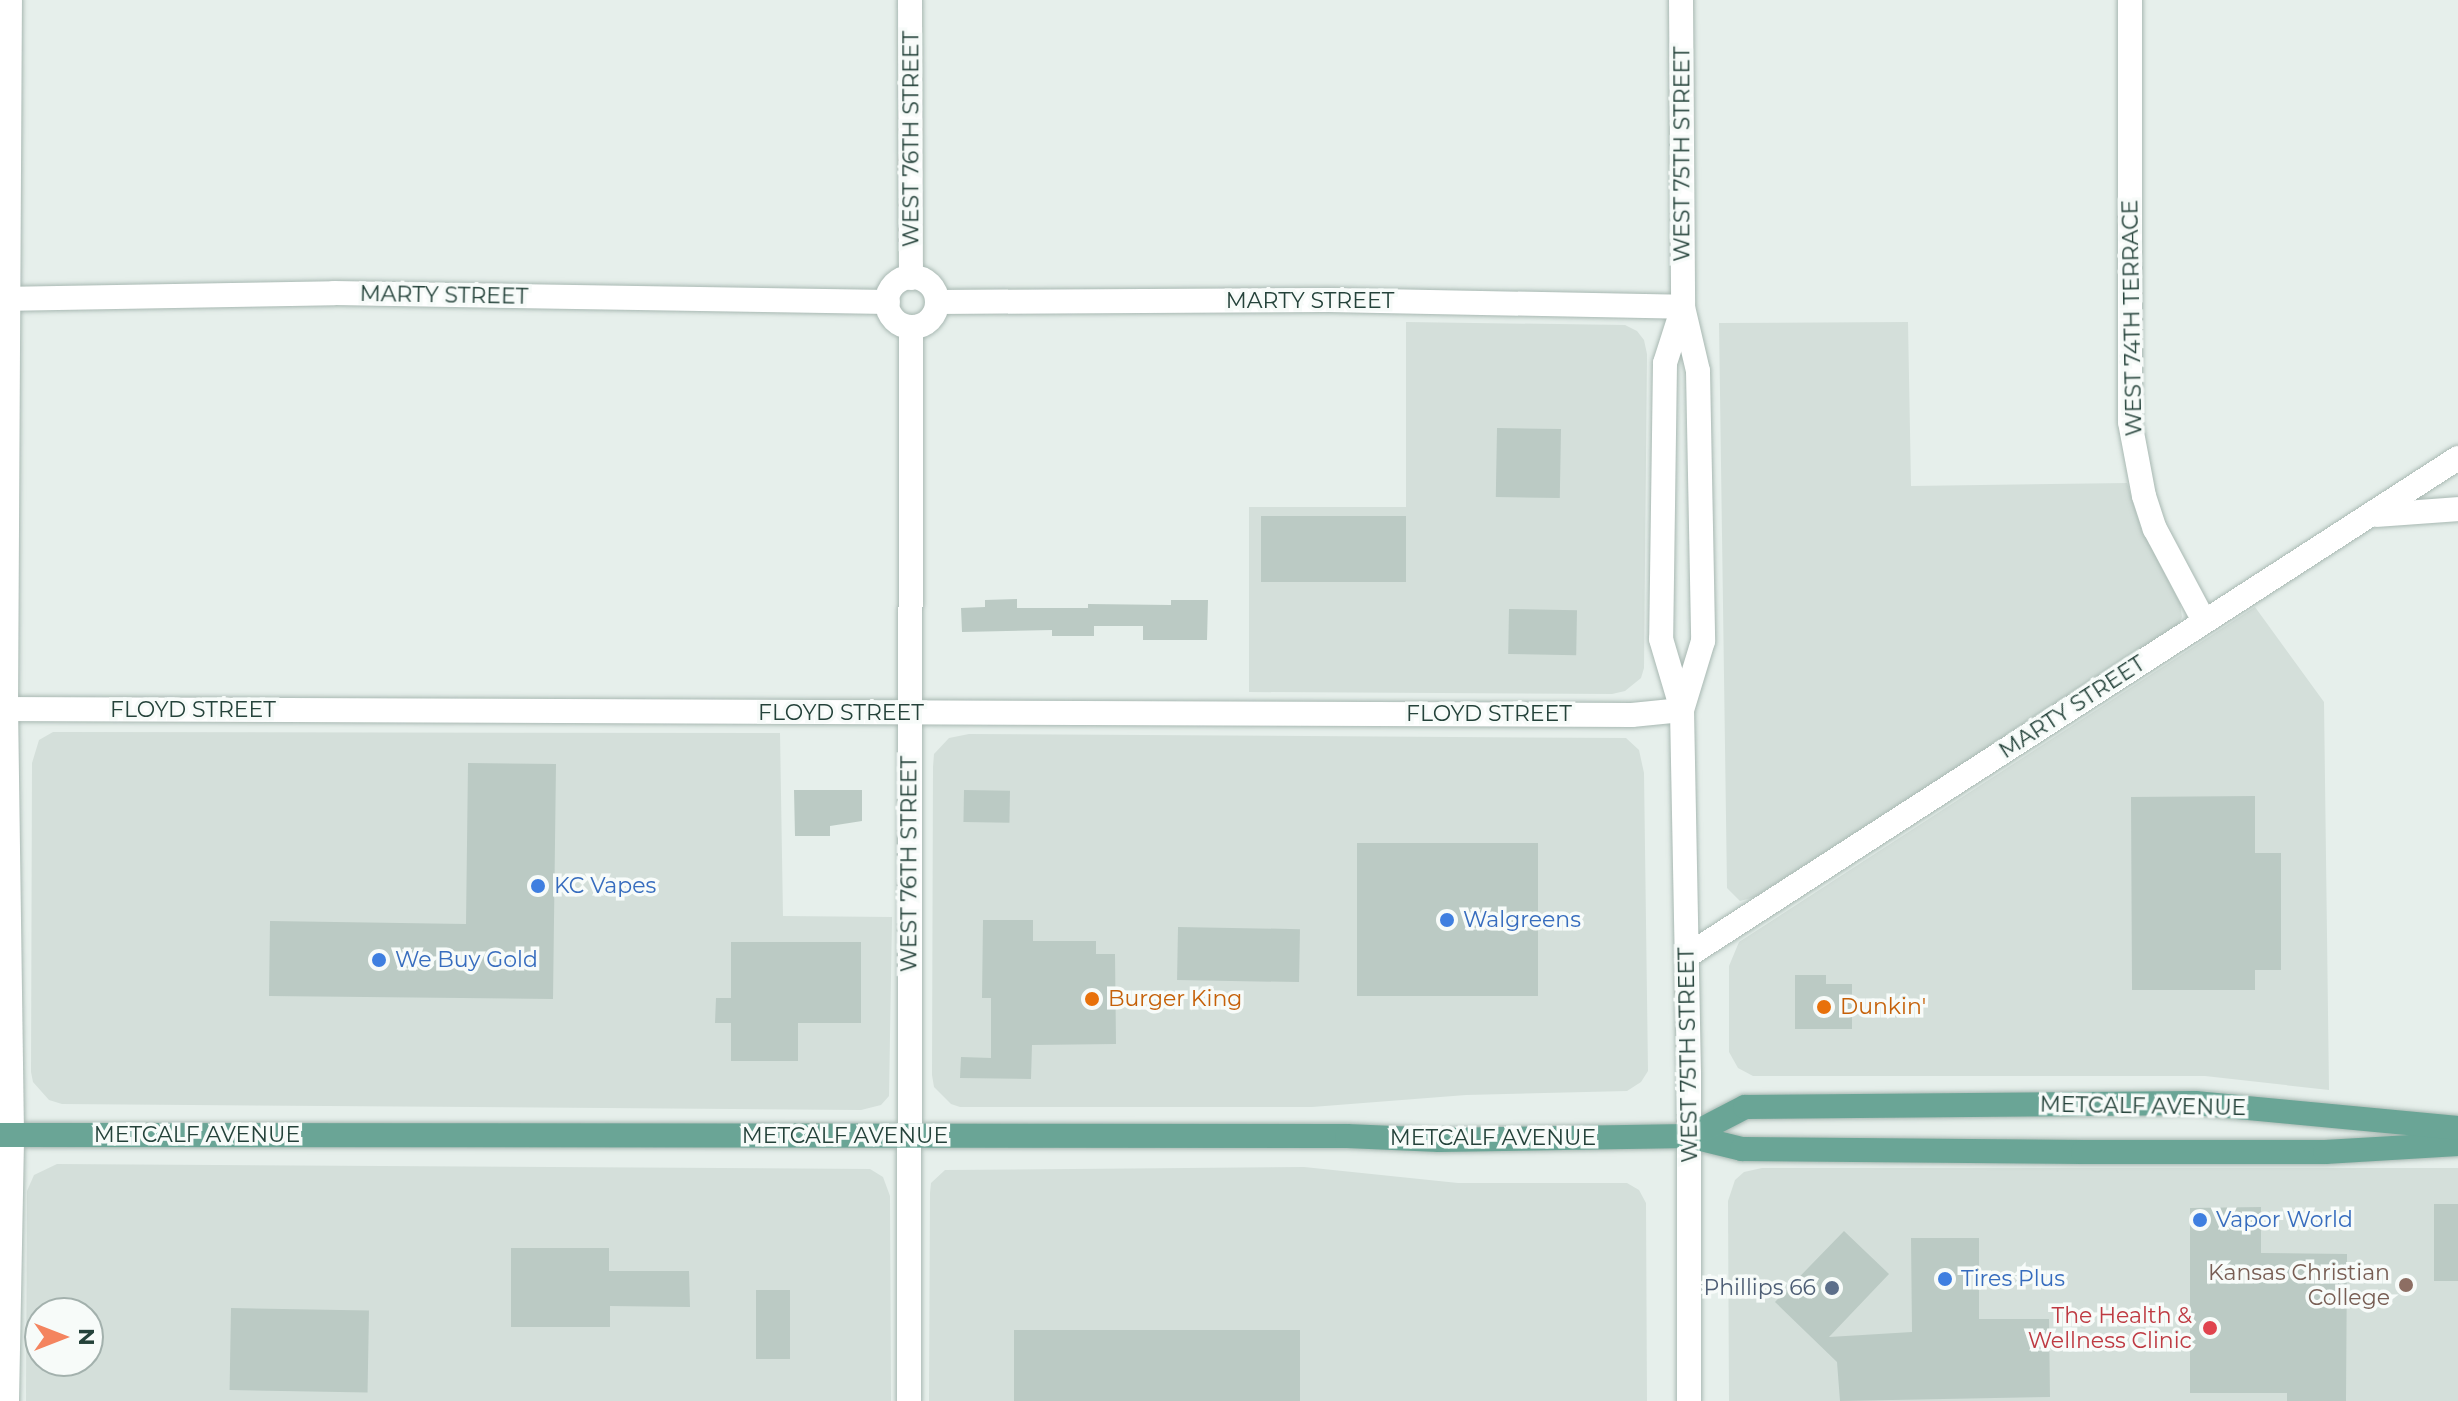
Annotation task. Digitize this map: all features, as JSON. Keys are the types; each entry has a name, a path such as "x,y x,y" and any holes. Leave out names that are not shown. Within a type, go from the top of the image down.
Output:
{"main road":[{"name":"METCALF AVENUE","path":"1689,1136 1745,1107 1808,1106 2195,1103 2458,1128"},
{"name":"METCALF AVENUE","path":"6,1135 1347,1136 1439,1140 1689,1136 1742,1149 2325,1152 2458,1144"}],"street":[{"path":"7,1401 3,299 10,0"},
{"name":"WEST 76TH STREET","path":"910,0 911,278"},
{"name":"WEST 75TH STREET","path":"1681,0 1683,307 1698,371 1703,641 1682,710"},
{"name":"WEST 74TH TERRACE","path":"2130,0 2130,422 2144,496 2155,529 2204,621"},
{"path":"911,278 928,284 937,302 928,322 911,328 892,318 888,302 897,281 911,278"},
{"name":"MARTY STREET","path":"3,299 334,293 888,302"},
{"name":"MARTY STREET","path":"937,302 1329,300 1683,307"},
{"name":"WEST 75TH STREET","path":"1683,307 1665,363 1661,639 1682,710 1689,1136 1689,1401"},
{"name":"WEST 76TH STREET","path":"909,1401 911,328"},
{"name":"MARTY STREET","path":"1687,956 2458,458"},
{"path":"2372,515 2458,509"},
{"name":"FLOYD STREET","path":"3,709 1632,715 1682,710"}],"shaded area":[{"path":"1406,322 1625,325 1637,331 1644,340 1647,354 1644,668 1641,678 1625,691 1612,694 1249,692 1249,507 1406,507"},
{"path":"1908,322 1911,486 2127,483 2141,528 2180,603 2182,617 2177,627 1755,897 1740,901 1727,888 1719,323"},
{"path":"2255,607 2324,702 2329,1090 2205,1076 1753,1076 1738,1068 1729,1052 1729,966 1739,942"},
{"path":"53,732 780,733 783,916 892,917 889,1096 881,1105 861,1110 62,1104 49,1100 33,1082 31,1072 32,763 39,740"},
{"path":"969,734 1626,738 1639,750 1644,773 1648,1071 1641,1082 1627,1091 1466,1095 1312,1107 960,1107 951,1104 934,1087 932,1075 933,767 934,754 949,738"},
{"path":"57,1164 870,1169 883,1177 890,1196 891,1401 26,1401 26,1377 104,1377 104,1297 26,1297 27,1191 34,1175"},
{"path":"1304,1167 1458,1183 1627,1183 1639,1190 1646,1203 1647,1401 929,1401 930,1193 931,1183 945,1170"},
{"path":"1762,1168 2458,1168 2458,1401 1729,1401 1728,1201 1735,1180 1744,1172"}],"building":[{"path":"1497,428 1561,429 1560,498 1496,497"},
{"path":"1261,516 1406,516 1406,582 1261,582"},
{"path":"1017,599 1017,608 1088,608 1088,604 1171,605 1171,600 1208,600 1207,640 1143,640 1143,626 1094,626 1094,636 1052,636 1052,630 962,632 961,608 985,607 985,600"},
{"path":"1509,609 1577,610 1576,655 1508,654"},
{"path":"468,763 556,764 553,999 269,996 270,921 466,924"},
{"path":"794,790 862,790 862,821 830,826 830,836 795,836"},
{"path":"964,790 1010,791 1009,823 963,822"},
{"path":"2255,796 2255,853 2281,853 2281,970 2255,970 2255,990 2132,990 2131,797"},
{"name":"Walgreens","path":"1357,843 1538,843 1538,996 1357,996"},
{"path":"983,920 1033,920 1033,941 1096,941 1096,954 1115,954 1116,1044 1032,1045 1031,1079 960,1078 961,1057 991,1058 991,998 982,998"},
{"path":"1178,927 1300,929 1299,982 1177,980"},
{"path":"731,942 861,942 861,1023 798,1023 798,1061 731,1061 731,1023 715,1023 716,998 731,998"},
{"name":"Dunkin'","path":"1795,975 1826,975 1826,984 1852,984 1852,1029 1795,1029"},
{"path":"2434,1204 2458,1204 2458,1281 2434,1281"},
{"path":"2261,1207 2261,1253 2347,1254 2346,1401 2287,1401 2287,1393 2190,1393 2190,1208"},
{"path":"1844,1231 1889,1274 1829,1337 1912,1332 1911,1238 1979,1238 1979,1319 2049,1319 2050,1397 1840,1401 1837,1362 1775,1302"},
{"path":"511,1248 609,1248 609,1271 689,1271 690,1307 610,1306 610,1327 511,1327"},
{"path":"756,1290 790,1290 790,1359 756,1359"},
{"path":"231,1308 369,1310 368,1392 230,1390"},
{"path":"1014,1330 1300,1330 1300,1401 1014,1401"}],"place":[{"name":"KC Vapes","path":"538,886"},
{"name":"Walgreens","path":"1447,920"},
{"name":"We Buy Gold","path":"379,960"},
{"name":"Burger King","path":"1092,999"},
{"name":"Dunkin'","path":"1824,1007"},
{"name":"Vapor World","path":"2200,1220"},
{"name":"Tires Plus","path":"1945,1279"},
{"name":"Kansas Christian College","path":"2406,1285"},
{"name":"Phillips 66","path":"1832,1288"},
{"name":"The Health & Wellness Clinic","path":"2210,1328"}]}
